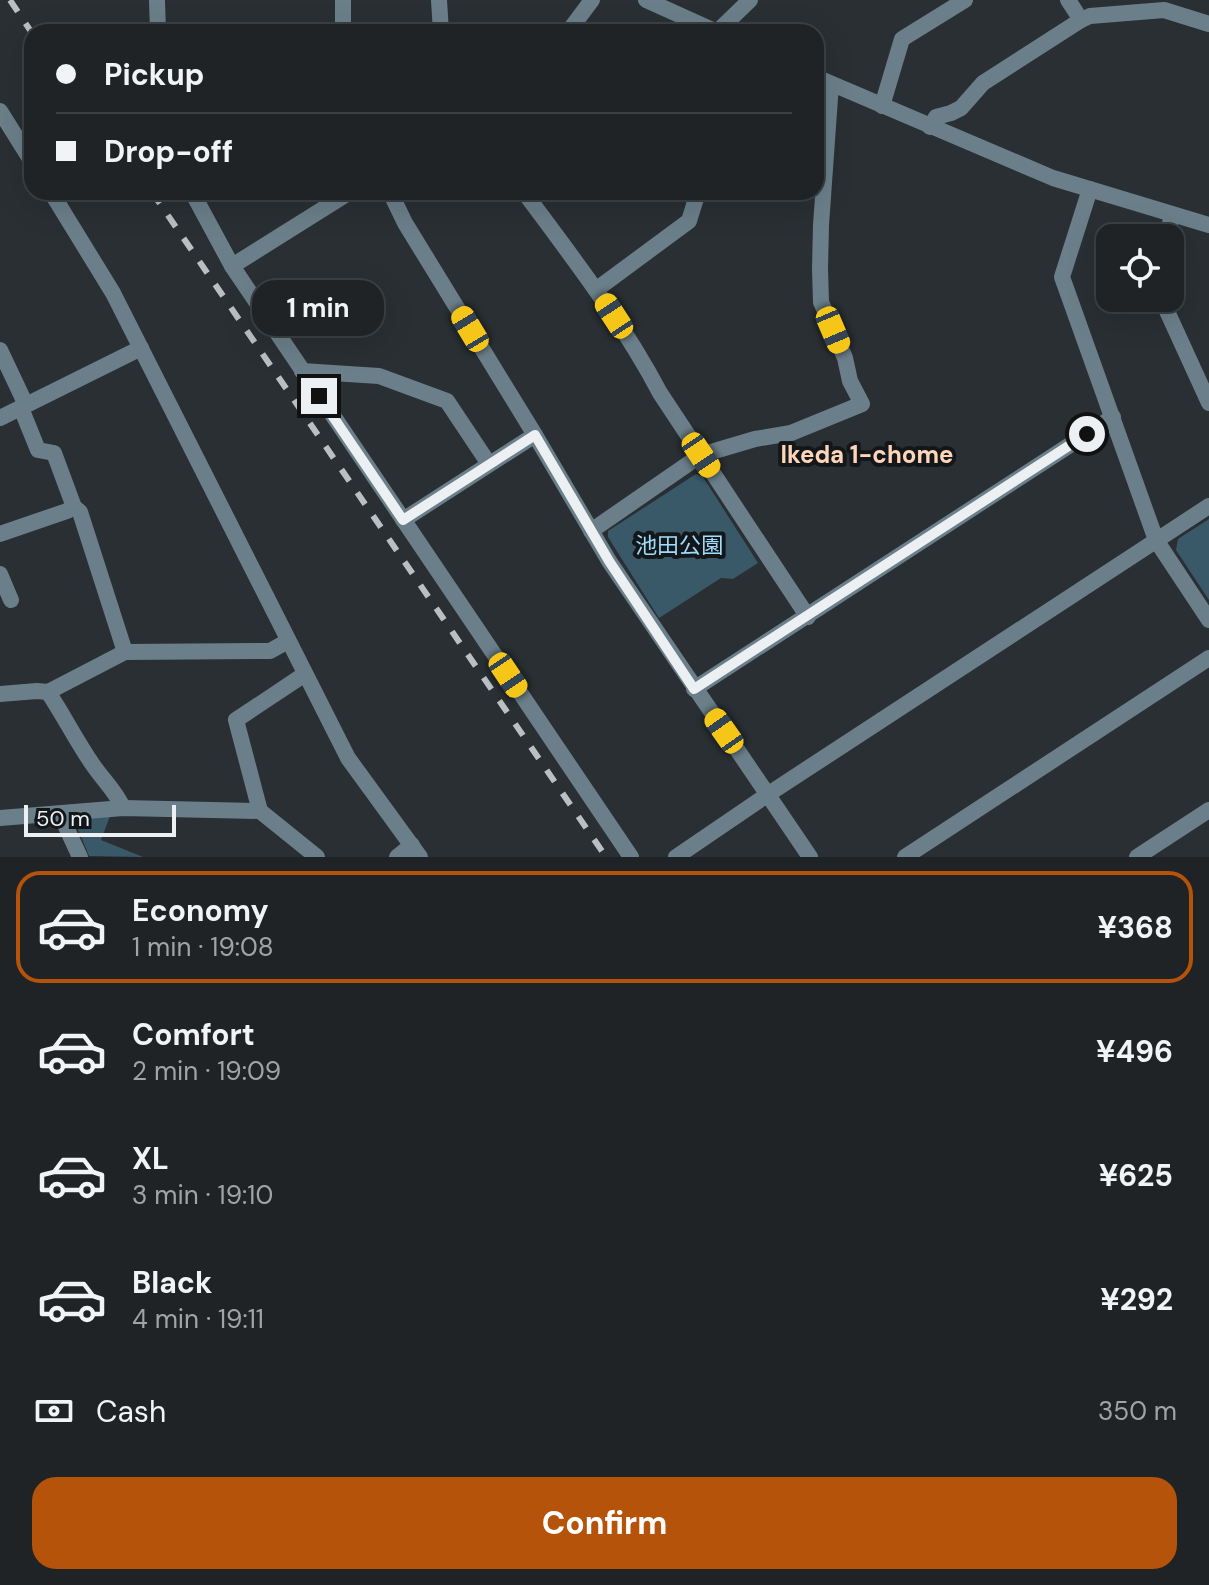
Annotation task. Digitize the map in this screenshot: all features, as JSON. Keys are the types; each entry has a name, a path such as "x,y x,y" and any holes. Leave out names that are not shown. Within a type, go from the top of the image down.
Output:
{"street":[{"path":"157,0 158,24"},
{"path":"343,0 343,24"},
{"path":"439,0 440,24"},
{"path":"574,24 592,0"},
{"path":"646,0 699,24"},
{"path":"725,24 750,0"},
{"path":"882,106 902,39 965,0"},
{"path":"1068,0 1081,20"},
{"path":"930,127 936,117 961,108 983,83 1090,16 1164,10 1209,24"},
{"path":"824,81 1053,178 1209,225"},
{"path":"0,111 24,149"},
{"path":"1090,189 1062,277 1156,540 1209,620"},
{"path":"56,200 113,293 348,758 416,851 397,857"},
{"path":"196,200 232,266 631,857"},
{"path":"232,266 337,200"},
{"path":"394,200 609,561 810,857"},
{"path":"530,200 597,289 808,617"},
{"path":"597,289 689,221 696,200"},
{"path":"591,531 701,455 755,439 791,433 862,404 850,381 845,358 821,302 822,200"},
{"path":"1170,224 1172,214"},
{"path":"1167,312 1209,403"},
{"path":"0,418 141,348"},
{"path":"0,350 38,450 54,453 74,507 80,512 125,652"},
{"path":"302,371 379,376 447,401 489,464"},
{"path":"694,689 1113,417"},
{"path":"403,520 535,435"},
{"path":"676,857 1209,506"},
{"path":"0,534 74,507"},
{"path":"0,574 11,600"},
{"path":"0,694 48,692 125,652 270,651 288,641"},
{"path":"905,857 1209,658"},
{"path":"305,674 236,720 260,811 317,857"},
{"path":"48,692 80,746 119,798 123,808"},
{"path":"0,818 123,808 260,811"},
{"path":"1137,857 1209,810"},
{"path":"60,814 80,857"}],"green space":[{"name":"池田公園","path":"696,474 703,477 758,563 733,579 721,578 659,618 608,537 608,531"},
{"path":"1209,519 1209,600 1176,550 1178,539"},
{"path":"110,816 101,840 143,857 89,856 77,827 81,818"}],"railway":[{"path":"10,0 26,24"},
{"path":"157,200 606,857"}],"district":[{"name":"Ikeda 1-chome","path":"867,454"}],"route":[{"path":"319,396 403,520 535,435 609,561 694,689 1087,434"}]}
